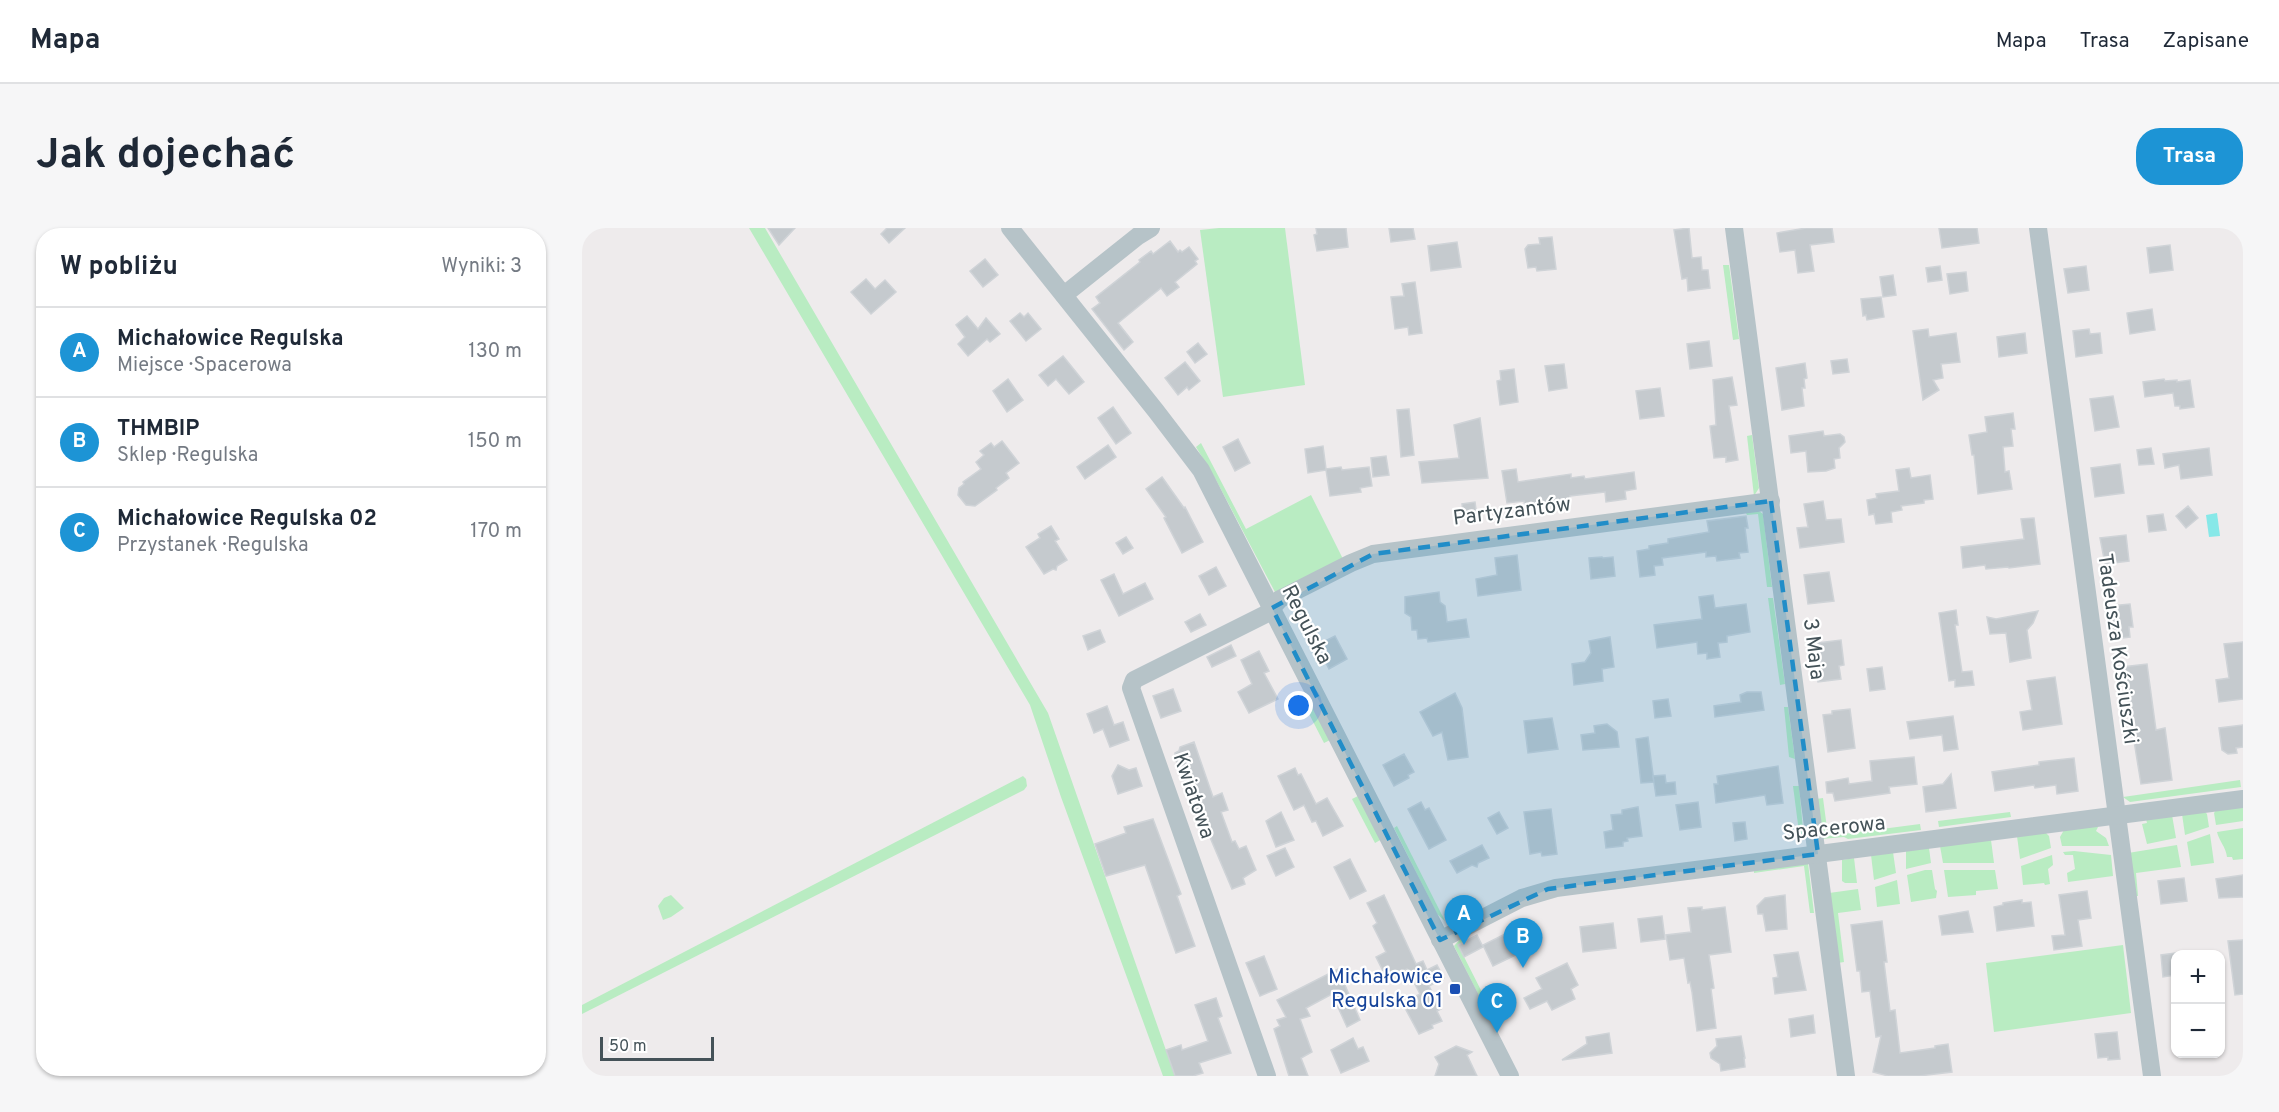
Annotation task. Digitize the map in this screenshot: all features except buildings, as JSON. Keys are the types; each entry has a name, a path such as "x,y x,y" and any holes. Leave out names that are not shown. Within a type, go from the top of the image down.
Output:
{"street":[{"name":"Regulska","path":"1010,228 1198,466 1510,1076"},
{"path":"1064,295 1151,228"},
{"name":"3 Maja","path":"1734,228 1846,1076"},
{"name":"Tadeusza Kościuszki","path":"2038,228 2152,1076"},
{"name":"Partyzantów","path":"1272,608 1280,599 1351,562 1373,554 1771,501"},
{"name":"Kwiatowa","path":"1267,1076 1131,686 1137,677 1266,614 1272,608"},
{"name":"Spacerowa","path":"1440,940 1522,898 1548,889 2243,799"}],"highlighted area":[{"path":"1771,501 1818,854 1548,889 1440,940 1272,608 1373,554"}],"green space":[{"path":"749,228 765,228 1048,713 1175,1076 1163,1076 1061,797 1030,705"},
{"path":"1285,228 1305,385 1223,397 1200,230"},
{"path":"1723,265 1729,265 1739,339 1733,340"},
{"path":"1752,435 1759,488 1754,496 1747,436"},
{"path":"1201,443 1246,529 1311,495 1343,559 1276,594 1196,447"},
{"path":"1745,511 1759,511 1763,514 1772,587 1767,587 1758,514 1747,515"},
{"path":"1768,598 1773,598 1785,684 1780,685"},
{"path":"1312,700 1330,740 1324,743 1304,704"},
{"path":"1784,707 1788,707 1795,759 1789,757"},
{"path":"1023,776 1027,786 1024,790 582,1014 582,1005"},
{"path":"2240,780 2241,787 2130,802 2123,797"},
{"path":"1793,786 1799,786 1804,840 1800,840"},
{"path":"1360,795 1382,839 1375,843 1352,799"},
{"path":"1823,798 1828,836 1920,824 1921,830 1848,839 1844,837 1821,839 1816,799"},
{"path":"2243,806 2243,821 2216,825 2214,813 2217,809"},
{"path":"2204,811 2207,814 2209,827 2185,835 2182,814"},
{"path":"2010,812 2011,817 1939,827 1938,821"},
{"path":"2172,815 2176,838 2147,844 2142,824 2147,823 2146,819"},
{"path":"1397,826 1445,921 1437,914 1394,828"},
{"path":"2098,827 2096,831 2106,838 2109,846 2062,846 2060,837 2064,830"},
{"path":"2243,828 2243,859 2233,860 2232,857 2227,857 2217,832"},
{"path":"2045,832 2049,836 2051,848 2020,859 2017,836"},
{"path":"2210,834 2214,863 2191,866 2187,842"},
{"path":"1991,840 1994,863 1943,863 1940,846"},
{"path":"2177,845 2181,867 2136,873 2138,896 2136,896 2128,853"},
{"path":"1929,848 1931,863 1906,869 1906,851"},
{"path":"1893,852 1896,873 1874,880 1871,855"},
{"path":"2063,852 2111,855 2113,876 2068,882 2067,873 2075,869 2073,855 2065,855"},
{"path":"2052,855 2053,865 2048,869 2050,884 2023,885 2021,866"},
{"path":"1854,858 1857,883 1845,883 1842,881 1842,860"},
{"path":"1808,863 1814,913 1810,913 1804,866 1754,873 1754,868"},
{"path":"1932,870 1937,891 1936,898 1911,902 1907,875"},
{"path":"1944,870 1995,870 1998,889 1976,891 1976,895 1948,897"},
{"path":"1897,880 1900,904 1877,907 1875,887"},
{"path":"1858,889 1861,910 1838,913 1844,962 1838,963 1829,893"},
{"path":"671,895 684,908 663,920 658,906 664,898"},
{"path":"1463,936 1466,940 1458,945 1488,1004 1484,1006 1454,946"},
{"path":"2123,945 2131,1013 1994,1032 1986,963"}],"water":[{"path":"2217,513 2220,536 2209,537 2206,515"}],"place":[{"name":"Michałowice Regulska","path":"1464,945"},
{"name":"THMBIP","path":"1523,968"},
{"name":"Michałowice Regulska 01","path":"1455,989"},
{"name":"Michałowice Regulska 02","path":"1497,1033"}]}
